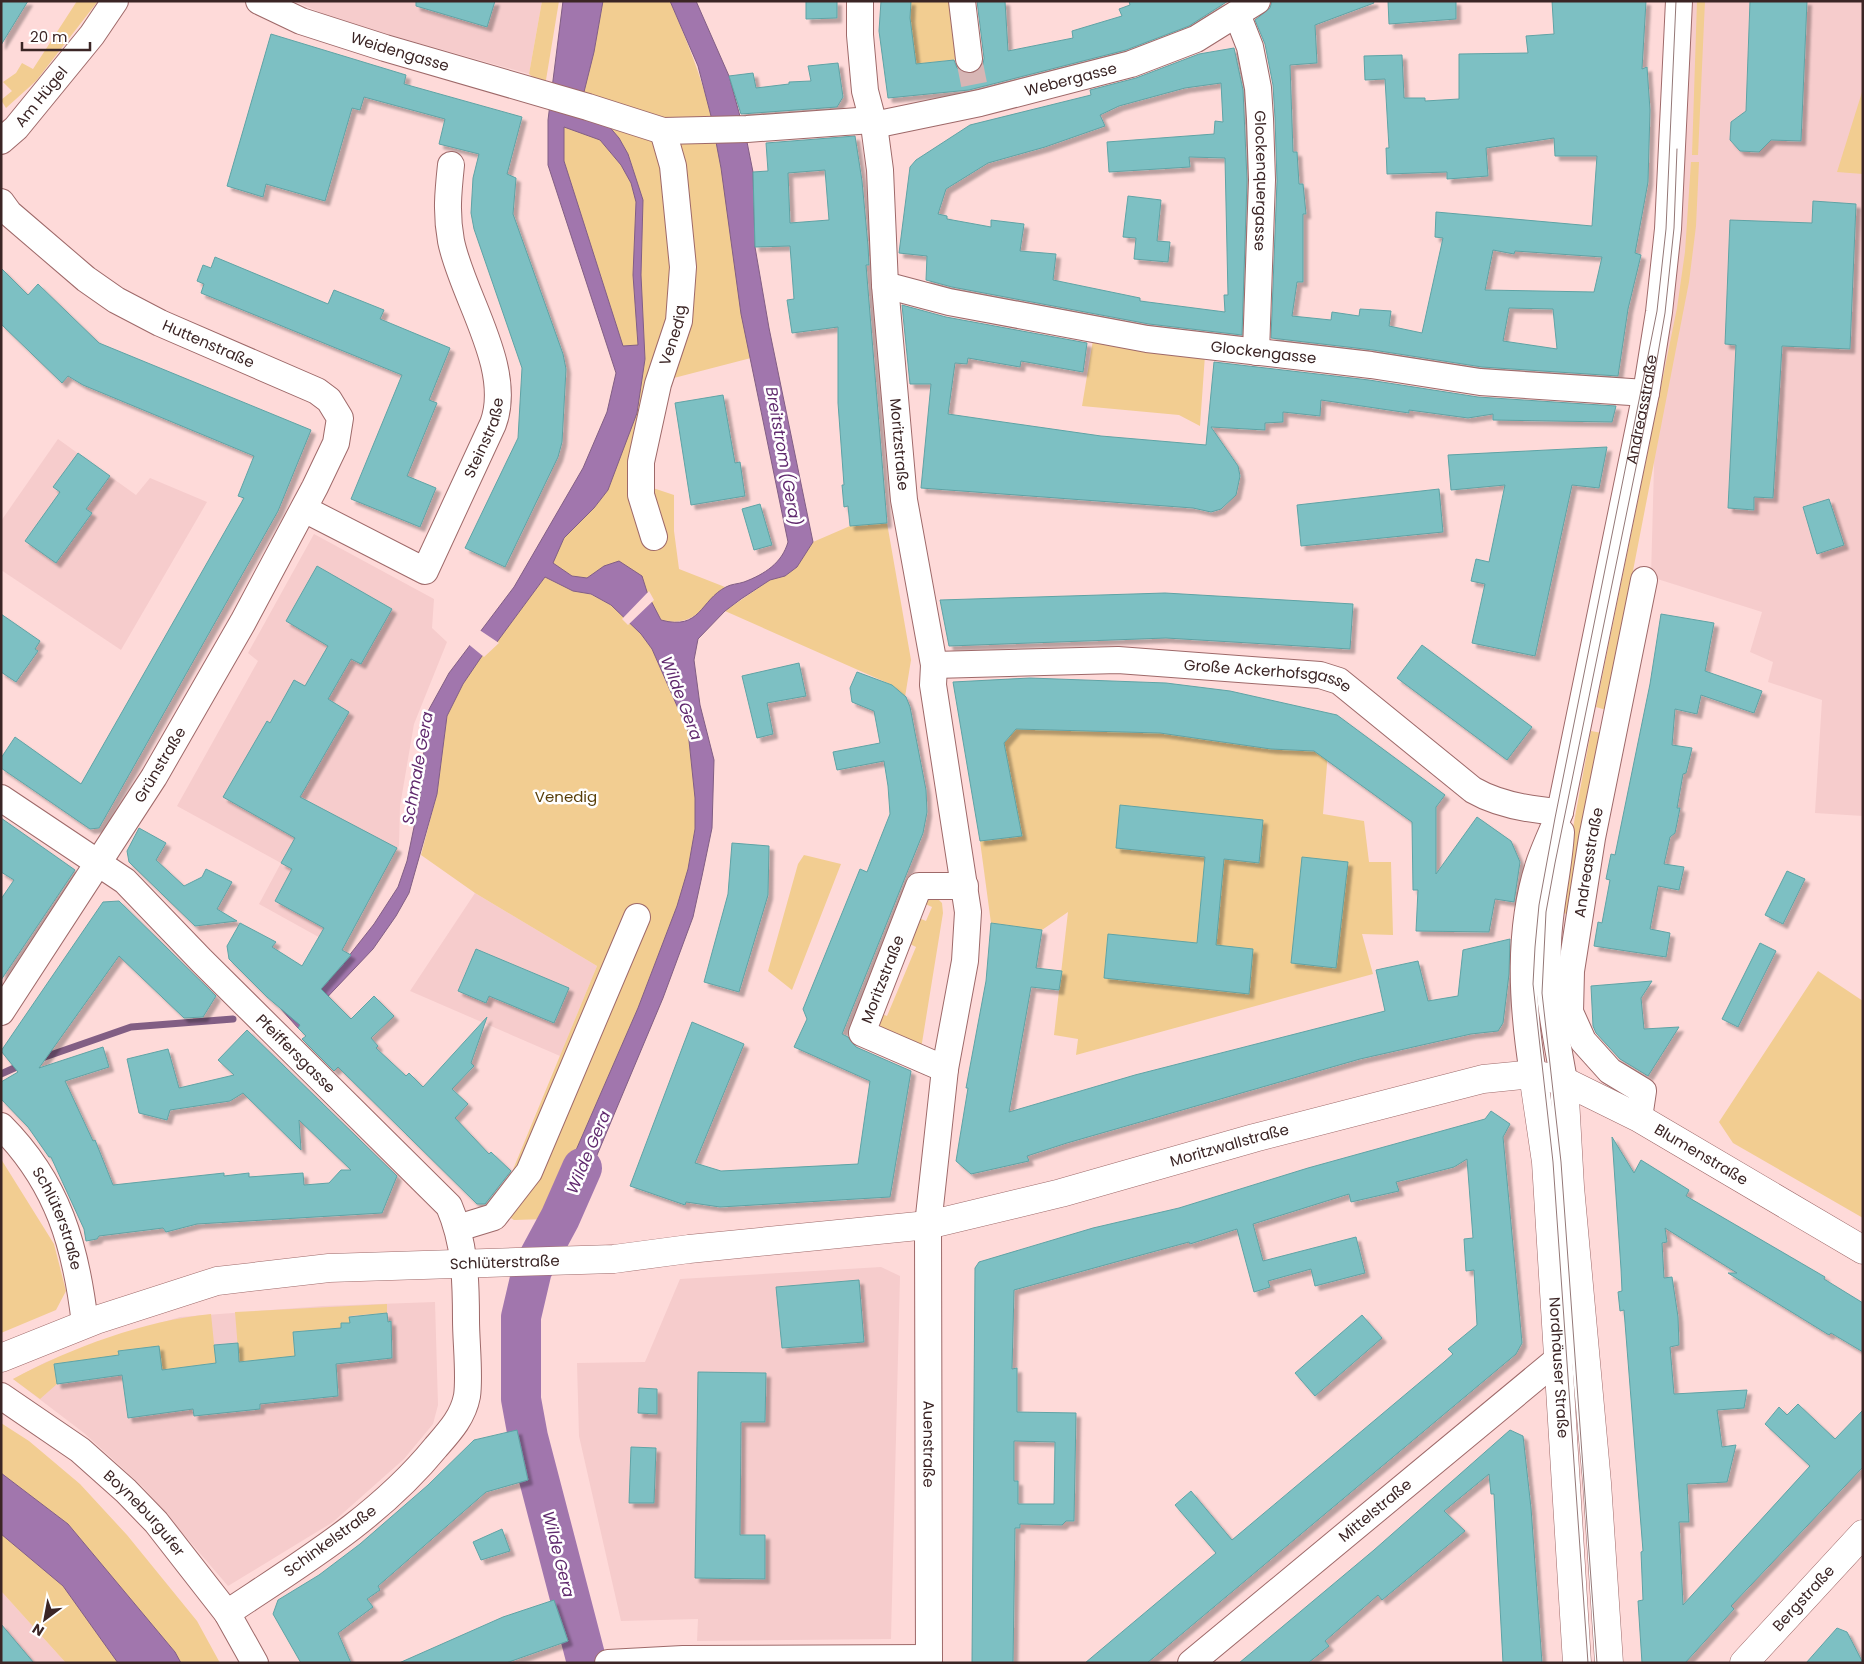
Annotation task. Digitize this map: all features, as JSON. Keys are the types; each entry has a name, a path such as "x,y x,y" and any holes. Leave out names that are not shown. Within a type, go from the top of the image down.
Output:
{"main road":[{"name":"Blumenstraße","path":"1533,1074 1564,1081 1639,1118 1863,1250"},
{"name":"Moritzwallstraße","path":"928,1225 1061,1193 1254,1138 1483,1079 1533,1074"},
{"name":"Nordhäuser Straße","path":"1533,1074 1546,1162 1578,1663"},
{"name":"Nordhäuser Straße","path":"1564,1081 1570,1186 1598,1483 1609,1663"},
{"name":"Schlüterstraße","path":"1,1358 85,1324 217,1281 329,1268 518,1264 614,1259 688,1249 928,1225"},
{"name":"Bergstraße","path":"1744,1663 1861,1543"}],"street":[{"name":"Am Hügel","path":"1,141 16,128 92,35 115,1"},
{"name":"Weidengasse","path":"259,1 320,27 663,131"},
{"name":"Moritzstraße","path":"860,1 860,35 865,91 873,123 880,170 885,285 904,500 934,665 933,685 968,912 965,961 945,1069 928,1225"},
{"path":"962,1 969,58"},
{"name":"Andreasstraße","path":"1533,1074 1526,1013 1524,946 1531,895 1540,862 1560,812 1646,393 1659,312 1668,229 1679,1"},
{"name":"Webergasse","path":"873,123 977,96 1131,64 1196,39 1247,8"},
{"name":"Glockenquergasse","path":"1247,8 1250,47 1258,88 1262,180 1256,352"},
{"path":"663,131 873,123"},
{"name":"Venedig","path":"654,537 641,495 641,462 658,384 679,321 683,267 673,166 663,131"},
{"name":"Steinstraße","path":"304,509 425,571 493,424 496,416 497,385 493,361 452,243 446,210 451,165"},
{"name":"Huttenstraße","path":"4,211 86,279 116,300 160,322 317,391 329,400 340,418 339,432 304,509"},
{"name":"Glockengasse","path":"885,285 949,302 1139,337 1371,365 1480,382 1646,393"},
{"name":"Grünstraße","path":"1,1012 154,777 243,622 304,509"},
{"name":"Andreasstraße","path":"1639,1118 1643,1091 1610,1071 1583,1041 1570,1012 1571,971 1584,886 1644,580"},
{"name":"Große Ackerhofsgasse","path":"934,665 1118,660 1320,675 1339,681 1474,790 1489,799 1532,810 1560,812"},
{"name":"Pfeiffersgasse","path":"1,798 126,881 201,960 449,1206 458,1228 465,1264"},
{"name":"Andreasstraße","path":"1560,812 1561,834 1548,943 1548,976 1552,1013 1564,1081"},
{"name":"Moritzstraße","path":"945,1069 862,1033 919,886 965,886"},
{"path":"458,1228 494,1217 529,1172 637,917"},
{"name":"Schlüterstraße","path":"1,1126 26,1152 38,1171 67,1228 77,1264 85,1324"},
{"name":"Auenstraße","path":"928,1225 929,1660"},
{"name":"Schinkelstraße","path":"227,1613 348,1532 376,1510 417,1471 459,1420 467,1395 465,1264"},
{"name":"Mittelstraße","path":"1191,1663 1558,1359"},
{"name":"Boyneburgufer","path":"1,1396 80,1450 126,1491 156,1522 227,1613 255,1663"},
{"path":"611,1662 683,1659 929,1660"}],"shaded area":[{"path":"293,1 542,1 529,74 341,21"},
{"path":"1675,1 1863,1 1863,816 1815,813 1822,700 1768,682 1773,662 1750,652 1762,612 1651,577 1658,318"},
{"path":"58,439 136,495 150,478 207,502 121,650 1,570 1,521"},
{"path":"314,534 434,599 432,628 447,642 414,724 400,806 399,846 342,950 259,904 281,863 177,806 258,661 248,653"},
{"path":"475,893 597,966 560,1056 410,991"},
{"path":"881,1267 900,1276 891,1639 697,1641 698,1619 621,1621 579,1436 577,1363 645,1362 680,1279"},
{"path":"435,1302 438,1405 433,1424 404,1459 333,1522 228,1586 143,1487 84,1433 13,1379 46,1362 104,1340 180,1317 323,1306"},
{"path":"1,1591 66,1663 1,1663"}],"green space":[{"path":"77,1 98,1 36,81 6,108 1,100 12,91 3,82 16,73 22,63 33,69"},
{"path":"542,1 559,1 545,86 529,74"},
{"path":"603,1 670,1 676,15 698,71 711,115 723,175 739,298 751,358 670,379 653,466 653,488 674,495 674,531 679,569 725,587 698,614 682,621 661,620 648,595 604,566 587,578 572,576 553,563 564,538 594,508 608,490 641,384 645,359 641,275 643,200 628,154 619,138 583,96 594,52"},
{"path":"911,1 951,1 961,59 916,64 910,18"},
{"path":"1697,1 1705,1 1698,155 1692,155"},
{"path":"1863,89 1863,174 1837,172"},
{"path":"564,126 600,140 621,165 631,183 636,202 633,275 638,345 623,346 564,161"},
{"path":"1691,162 1699,162 1696,226 1689,282 1606,710 1596,707 1677,308 1685,252"},
{"path":"1094,334 1205,355 1200,426 1179,415 1082,406"},
{"path":"887,523 911,660 905,697 892,685 725,611 770,580 785,576 797,567 813,542 850,526"},
{"name":"Venedig","path":"545,577 573,591 590,594 611,605 641,634 652,649 688,731 695,798 695,829 688,869 677,906 638,1008 546,1219 514,1220 488,1204 515,1175 512,1172 597,966 475,893 421,855 437,794 447,716 463,684 482,656 497,642"},
{"path":"1016,729 1160,733 1271,749 1328,752 1323,814 1364,821 1369,862 1391,862 1393,935 1362,934 1373,974 1076,1055 1078,1039 1054,1035 1068,912 1042,930 991,923 980,841 1022,836 1004,743"},
{"path":"1591,731 1602,733 1568,914 1561,913 1572,833"},
{"path":"804,855 841,864 792,990 768,971 798,864"},
{"path":"936,897 942,903 943,913 921,1049 877,1033 875,1011 887,1016 916,947 904,941 914,916 926,921 932,907 919,901"},
{"path":"1818,971 1863,1001 1863,1218 1733,1143 1719,1122"},
{"path":"1,1159 54,1244 66,1291 56,1310 1,1333"},
{"path":"387,1304 387,1313 349,1316 350,1323 341,1323 341,1328 293,1332 295,1356 239,1362 235,1312"},
{"path":"211,1314 216,1363 162,1370 159,1346 118,1351 119,1357 54,1364 57,1384 40,1399 13,1379 60,1356 109,1337 185,1317"},
{"path":"1,1423 29,1441 80,1484 127,1535 197,1621 220,1663 181,1663 175,1652 68,1524 1,1473"},
{"path":"1,1534 63,1586 118,1663 66,1663 1,1591"}],"water":[{"name":"Breitstrom (Gera)","path":"563,1 603,1 594,52 583,96 619,138 628,154 643,200 641,275 645,359 637,413 608,490 594,508 564,538 553,563 572,576 587,578 604,566 619,561 642,576 648,595 661,620 674,622 692,618 710,599 726,587 744,582 772,567 782,556 788,542 741,314 721,168 711,116 698,66 670,1 696,1 729,76 747,142 753,172 755,247 769,328 813,542 797,567 785,576 770,580 741,599 725,611 698,639 694,660 700,705 714,760 712,828 693,917 663,998 571,1217 546,1219 638,1008 677,906 688,869 695,829 695,798 688,731 652,649 641,634 611,605 591,594 573,591 545,577 497,642 482,656 463,684 447,716 437,794 409,893 396,916 373,949 298,1028 281,1009 333,976 374,924 398,887 407,861 420,798 427,713 449,673 514,587 583,468 607,412 616,373 548,165 548,120","holes":["564,127 600,140 621,165 631,183 636,202 633,275 638,345 623,346 564,161"]},
{"path":"1,1473 68,1524 175,1652 181,1663 118,1663 63,1586 1,1534"}],"pier":[{"path":"649,591 654,600 628,625 622,619"},
{"path":"478,629 499,643 484,657 467,643"}],"building":[{"path":"1,1 28,1 1,45"},
{"path":"416,1 495,1 487,27 416,6"},
{"path":"806,1 837,1 837,18 806,19"},
{"path":"881,1 911,1 910,18 916,64 954,60 957,68 963,73 970,74 978,71 983,65 984,58 977,1 1005,1 1008,51 1073,38 1072,31 1122,16 1119,9 1130,5 1129,1 1228,1 1189,26 1126,50 969,90 888,98 879,31"},
{"path":"1272,1 1373,1 1374,3 1315,25 1317,63 1290,65 1293,152 1297,152 1299,184 1303,184 1306,214 1303,214 1303,282 1297,282 1292,316 1331,320 1332,312 1359,316 1360,309 1391,311 1389,326 1422,333 1443,238 1435,237 1436,212 1592,226 1597,156 1555,156 1554,138 1486,148 1488,176 1447,179 1447,172 1387,174 1386,148 1389,148 1385,79 1365,80 1364,56 1402,55 1404,98 1425,98 1425,101 1459,99 1459,54 1528,53 1526,36 1554,34 1552,1 1646,1 1642,69 1647,67 1650,110 1648,182 1635,253 1641,255 1628,309 1618,376 1482,367 1373,350 1271,338 1277,181 1275,118 1273,85 1265,44 1255,20 1270,8","holes":["1493,250 1514,254 1515,251 1602,257 1594,292 1485,290","1509,308 1553,309 1557,349 1503,341"]},
{"path":"1388,1 1456,1 1456,19 1389,24"},
{"path":"1750,1 1807,1 1801,141 1771,140 1759,152 1740,151 1730,140 1731,122 1746,111"},
{"path":"271,34 406,75 404,84 522,117 507,174 516,178 513,214 563,354 566,369 562,442 558,457 505,567 465,548 518,438 522,368 474,229 471,213 473,178 479,154 439,144 445,119 364,97 360,110 352,108 325,201 266,184 263,197 227,186"},
{"path":"1234,48 1243,90 1247,180 1242,335 1149,324 952,287 926,280 927,256 899,253 910,167 916,160 970,125 1091,95 1090,90 1136,78 1199,54","holes":["1221,83 1223,122 1215,121 1214,134 1107,142 1109,172 1190,167 1189,157 1225,158 1228,295 1224,295 1225,312 1140,301 1140,298 1053,280 1056,254 1020,251 1024,224 991,220 991,227 947,219 947,216 938,214 946,189 988,163 1045,147 1105,126 1100,115 1119,106 1185,88"]},
{"path":"838,63 843,97 837,107 741,114 729,76 753,73 756,88 789,84 789,82 811,81 808,66"},
{"path":"855,136 862,181 868,246 869,265 866,265 887,523 850,526 848,506 844,507 838,403 838,327 792,333 787,300 794,299 790,246 755,247 753,172 768,171 766,143","holes":["825,170 829,220 790,223 788,173"]},
{"path":"1128,196 1161,200 1157,241 1170,242 1168,262 1134,259 1136,238 1123,237"},
{"path":"1813,201 1856,204 1850,349 1782,346 1773,498 1754,497 1754,510 1728,508 1736,345 1725,344 1730,220 1812,223"},
{"path":"215,257 328,304 334,290 384,310 380,319 450,348 429,400 437,403 407,476 436,488 420,527 351,499 402,375 201,293 204,284 197,281 203,265 211,268"},
{"path":"1,268 28,295 38,284 99,343 311,430 278,511 99,828 90,829 1,768 1,758 15,737 81,784 244,498 238,496 254,456 83,385 68,376 62,383 1,324"},
{"path":"902,305 946,317 1087,343 1083,372 1021,361 1020,367 968,358 967,364 955,363 948,414 1101,436 1206,445 1214,362 1369,380 1478,397 1616,406 1612,422 1493,420 1493,414 1468,418 1409,410 1409,413 1321,400 1320,416 1283,412 1283,422 1265,423 1265,430 1211,427 1238,466 1240,476 1236,495 1221,509 1211,512 1193,508 921,488 931,384 910,384"},
{"path":"723,395 735,463 740,462 745,496 691,505 675,403"},
{"path":"1607,447 1599,488 1572,485 1535,656 1472,643 1485,584 1471,581 1476,559 1489,562 1505,485 1451,490 1448,455"},
{"path":"78,453 110,476 86,509 92,513 56,563 25,541 60,492 53,487"},
{"path":"1439,489 1443,532 1301,546 1297,505"},
{"path":"1829,499 1844,545 1817,554 1803,507"},
{"path":"760,504 772,545 754,550 742,509"},
{"path":"317,566 392,609 361,664 351,659 328,699 349,712 300,797 397,848 342,950 351,955 321,989 351,1019 374,996 394,1016 371,1038 378,1046 376,1048 406,1076 409,1073 423,1087 487,1017 471,1063 474,1066 452,1089 468,1104 455,1118 489,1154 491,1152 511,1171 485,1204 477,1204 338,1067 334,1071 302,1039 306,1036 298,1028 300,1025 267,997 229,959 227,946 240,923 276,942 272,947 302,966 324,928 275,901 292,869 281,863 295,838 223,797 267,721 270,723 294,680 305,686 328,646 286,621"},
{"path":"1165,593 1353,604 1350,649 1166,638 949,646 940,600"},
{"path":"1,614 40,641 35,649 38,651 16,682 1,672"},
{"path":"1661,614 1714,623 1705,671 1762,691 1754,713 1701,695 1697,714 1675,709 1672,745 1692,748 1686,773 1683,774 1677,808 1680,808 1675,833 1670,837 1664,864 1684,867 1679,890 1658,886 1650,929 1670,933 1666,957 1594,946 1598,922 1602,923 1610,880 1606,879 1611,854 1615,855 1650,684"},
{"path":"1422,645 1532,727 1507,760 1397,678"},
{"path":"799,663 806,696 767,703 773,734 757,738 742,676"},
{"path":"857,672 892,685 906,697 910,707 926,790 927,812 923,833 842,1034 848,1037 856,1047 911,1071 890,1197 720,1207 686,1202 685,1205 630,1186 692,1022 744,1044 695,1163 721,1171 858,1164 870,1081 794,1047 807,1019 803,1009 860,869 867,872 890,814 884,761 837,770 833,752 880,743 874,711 852,702 850,688"},
{"path":"1030,678 1166,683 1230,691 1337,715 1445,795 1436,807 1436,874 1477,817 1511,841 1520,862 1514,902 1495,899 1489,932 1416,931 1418,890 1413,890 1412,822 1314,751 1271,749 1160,733 1016,729 1004,743 1022,836 980,841 953,682"},
{"path":"1120,805 1263,820 1259,863 1224,859 1216,945 1253,949 1249,994 1104,978 1108,934 1197,943 1205,857 1116,848"},
{"path":"1,818 75,870 1,980 1,899 14,880 1,872"},
{"path":"139,828 166,843 156,860 184,886 202,877 206,869 232,882 217,909 237,921 195,926 129,862 127,851"},
{"path":"732,843 769,846 768,895 739,992 704,982 728,894"},
{"path":"1302,857 1348,862 1336,968 1291,963"},
{"path":"1787,871 1805,879 1783,924 1765,915"},
{"path":"119,901 216,996 203,1017 184,1018 119,956 39,1068 103,1047 109,1067 65,1081 93,1141 95,1140 113,1185 224,1173 224,1176 249,1173 249,1177 303,1173 304,1185 329,1183 341,1170 351,1170 299,1120 301,1150 243,1093 230,1101 170,1110 167,1120 139,1113 127,1059 168,1049 179,1088 234,1075 218,1060 247,1030 397,1176 382,1213 197,1224 166,1232 163,1228 99,1236 97,1239 86,1241 84,1229 51,1157 49,1157 28,1127 1,1099 1,1082 18,1072 1,1051 103,902"},
{"path":"991,923 1042,930 1036,968 1062,971 1059,990 1031,987 1009,1112 1135,1075 1385,1011 1376,970 1418,961 1428,1001 1458,996 1463,950 1510,939 1509,974 1503,1023 1498,1031 1471,1034 1360,1059 1067,1143 1027,1156 1029,1161 971,1174 956,1161 968,1088 966,1088 986,981"},
{"path":"1760,943 1776,951 1738,1027 1722,1019"},
{"path":"476,949 569,988 554,1023 489,996 486,1003 458,991"},
{"path":"1652,981 1641,998 1644,1029 1679,1027 1648,1076 1620,1059 1596,1033 1593,1026 1591,986"},
{"path":"1491,1111 1510,1124 1503,1137 1522,1343 1516,1354 1147,1663 1085,1663 1216,1553 1175,1505 1191,1491 1232,1540 1444,1362 1453,1354 1448,1349 1477,1325 1474,1270 1466,1271 1464,1239 1473,1238 1467,1159 1454,1167 1396,1182 1399,1191 1351,1202 1349,1194 1253,1224 1263,1261 1356,1237 1365,1273 1315,1286 1311,1269 1268,1281 1270,1287 1254,1292 1237,1229 1190,1244 1189,1242 1014,1290 1012,1369 1017,1368 1017,1412 1076,1413 1074,1521 1066,1521 1062,1525 1020,1524 1020,1528 1015,1528 1013,1663 972,1663 975,1268 979,1262 1093,1228 1179,1208 1308,1168 1485,1119","holes":["1014,1441 1055,1442 1054,1504 1018,1504 1018,1481 1014,1481"]},
{"path":"1612,1137 1634,1173 1641,1160 1689,1190 1686,1196 1825,1277 1824,1279 1863,1303 1863,1352 1831,1333 1829,1335 1728,1273 1737,1273 1665,1228 1667,1242 1662,1243 1664,1278 1672,1277 1678,1317 1679,1345 1670,1347 1674,1394 1747,1390 1744,1408 1717,1410 1722,1447 1736,1445 1727,1482 1687,1484 1689,1522 1679,1522 1683,1605 1810,1466 1765,1424 1779,1407 1787,1415 1798,1404 1835,1439 1863,1410 1863,1467 1731,1606 1734,1609 1685,1663 1642,1663 1638,1601 1643,1600 1641,1552 1643,1551 1624,1310 1620,1311 1618,1292 1622,1291"},
{"path":"859,1280 864,1342 782,1348 776,1287"},
{"path":"387,1313 388,1322 391,1321 392,1358 336,1364 338,1396 260,1404 260,1409 194,1416 193,1409 128,1418 122,1375 57,1384 54,1364 119,1355 118,1351 159,1346 162,1370 216,1363 214,1345 238,1343 239,1362 295,1356 293,1332 341,1328 341,1323 350,1323 349,1317"},
{"path":"1362,1315 1382,1338 1315,1396 1295,1373"},
{"path":"698,1372 766,1373 765,1422 741,1422 740,1535 765,1535 765,1579 695,1578"},
{"path":"639,1388 657,1389 657,1414 638,1413"},
{"path":"517,1430 528,1480 486,1492 378,1586 380,1590 367,1599 373,1607 338,1633 351,1663 301,1663 273,1614 278,1600 319,1575 360,1544 428,1485 474,1440"},
{"path":"1510,1430 1523,1436 1531,1508 1542,1663 1503,1663 1494,1494 1491,1494 1489,1474 1444,1511 1465,1531 1382,1600 1378,1595 1325,1641 1329,1646 1308,1663 1239,1663 1374,1550"},
{"path":"631,1447 656,1448 654,1503 629,1503"},
{"path":"502,1529 510,1551 481,1560 473,1542"},
{"path":"554,1600 568,1641 506,1663 399,1663 503,1617"},
{"path":"1,1624 34,1663 1,1663"},
{"path":"1837,1628 1847,1632 1863,1663 1806,1663"}],"waterway":[{"name":"Schmale Gera","path":"39,1059 131,1027 233,1019"},
{"name":"Schmale Gera","path":"1,1074 21,1065"},
{"name":"Wilde Gera","path":"582,1168 560,1218 532,1270 521,1317 521,1399 528,1437 587,1663"}],"tunnel":[{"path":"969,59 975,89"}],"tram line":[{"path":"1588,1663 1553,1162 1533,984 1539,905 1555,818 1657,311 1666,229 1676,1"},
{"path":"1597,1663 1561,1162 1542,993 1546,912 1651,394 1665,313 1674,228 1677,149"}]}
